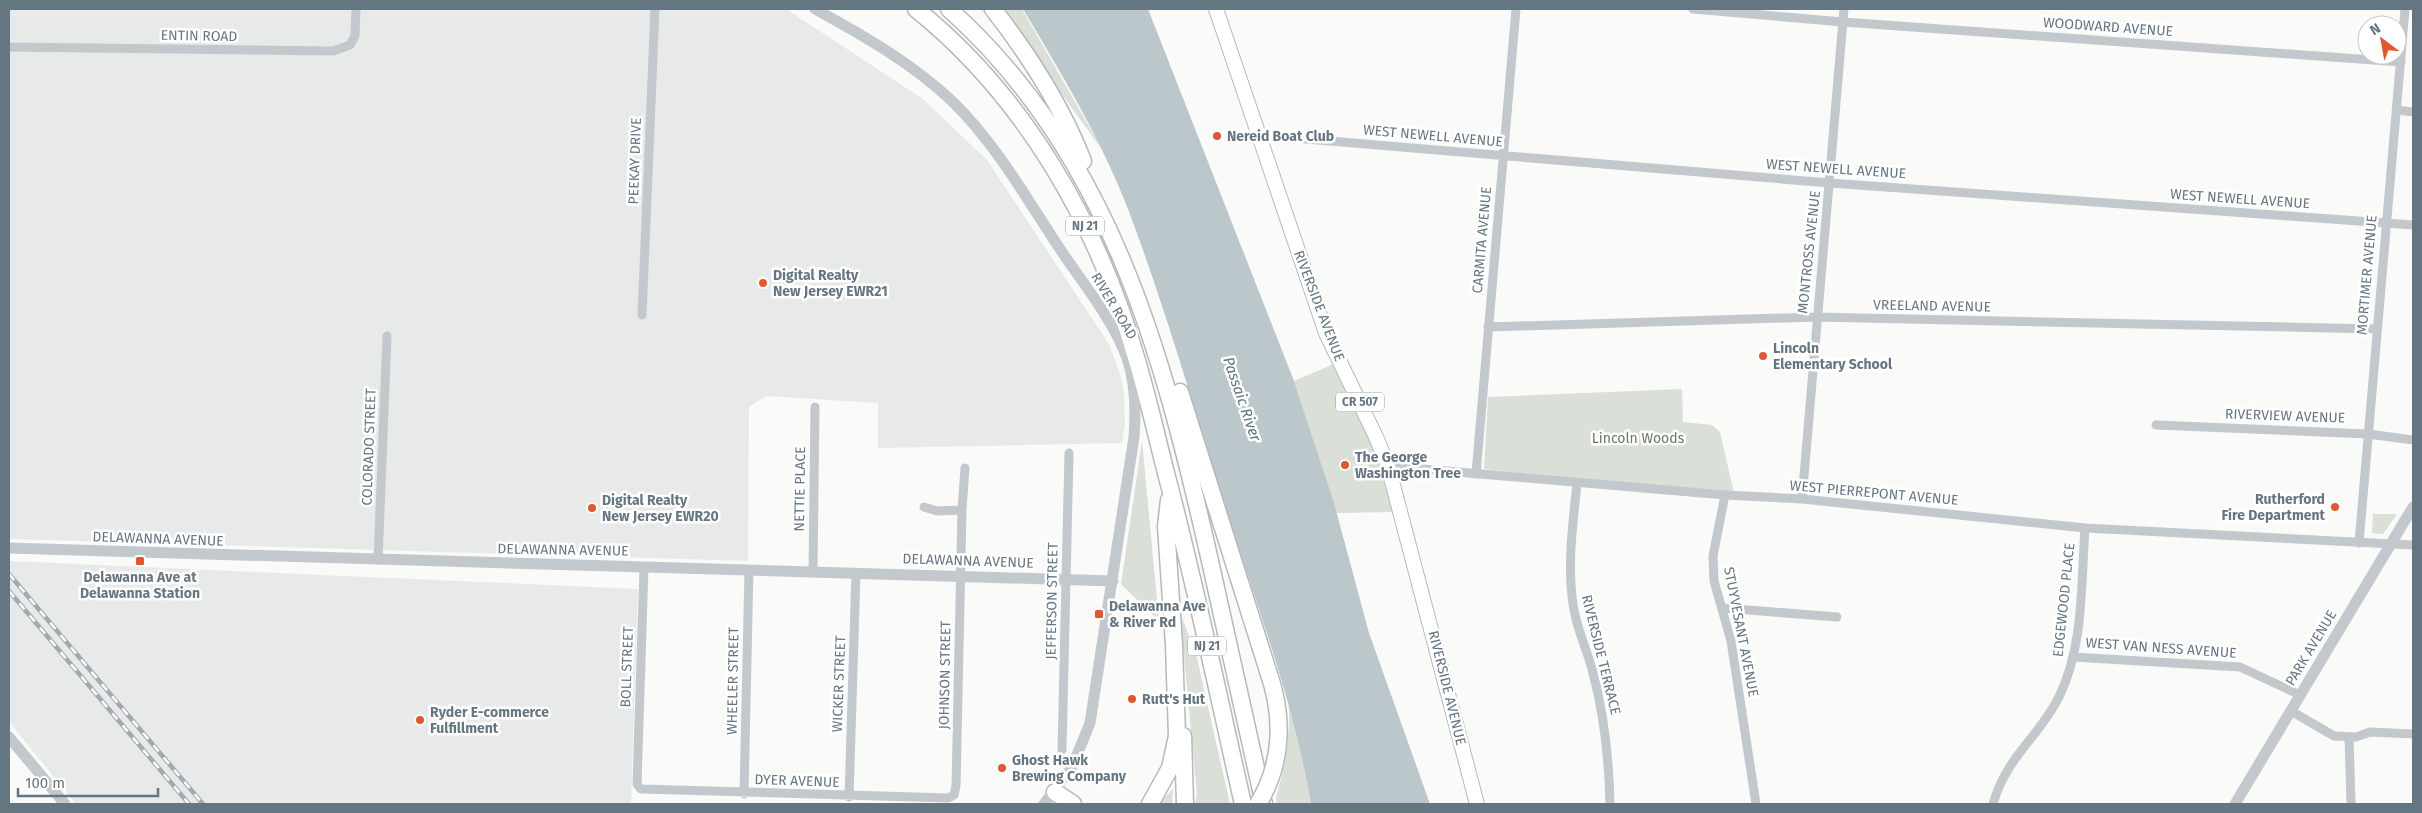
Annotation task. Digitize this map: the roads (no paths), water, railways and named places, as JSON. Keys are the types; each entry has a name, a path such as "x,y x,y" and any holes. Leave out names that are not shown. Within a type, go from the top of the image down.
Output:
{"highway":[{"name":"NJ 21","path":"916,9 952,40 997,88 1038,142 1072,198 1098,257 1132,345 1170,488 1243,804"},
{"name":"NJ 21","path":"949,9 990,49 1036,103 1074,161 1105,220 1131,281 1154,345 1179,427 1264,804"},
{"path":"993,9 1032,66 1074,138 1105,220"},
{"path":"1131,281 1174,375 1271,679 1279,721 1275,762 1258,804"},
{"path":"1170,488 1166,526 1174,644 1182,720 1185,804"},
{"path":"1150,804 1167,776 1176,744 1174,644"},
{"path":"1055,792 1072,804"}],"main road":[{"name":"RIVERSIDE AVENUE","path":"1216,9 1257,135 1326,333 1388,466 1477,804"}],"street":[{"name":"ENTIN ROAD","path":"9,47 333,51 350,45 353,40 355,36 356,9"},
{"name":"PEEKAY DRIVE","path":"642,315 655,9"},
{"name":"RIVER ROAD","path":"816,9 896,55 953,102 999,157 1092,297 1119,340 1130,370 1136,408 1131,454 1090,723 1077,758 1055,792 1044,804"},
{"name":"CARMITA AVENUE","path":"1476,474 1516,9"},
{"name":"WOODWARD AVENUE","path":"1693,9 1843,22 2357,59"},
{"name":"MONTROSS AVENUE","path":"1802,499 1816,317 1830,183 1844,9"},
{"name":"MORTIMER AVENUE","path":"2359,543 2376,329 2402,65"},
{"path":"2396,110 2413,112"},
{"name":"WEST NEWELL AVENUE","path":"1257,135 1830,183 2413,225"},
{"name":"VREELAND AVENUE","path":"1488,327 1816,317 2376,329"},
{"name":"COLORADO STREET","path":"378,560 387,336"},
{"name":"NETTIE PLACE","path":"813,572 815,407"},
{"name":"RIVERVIEW AVENUE","path":"2156,425 2368,434 2413,440"},
{"name":"JEFFERSON STREET","path":"1062,750 1069,453"},
{"name":"WEST PIERREPONT AVENUE","path":"1388,466 1725,495 1802,499 2085,528 2413,545"},
{"name":"JOHNSON STREET","path":"957,775 960,576 962,510 966,468"},
{"name":"RIVERSIDE TERRACE","path":"1577,483 1570,556 1573,605 1599,700 1606,742 1610,804"},
{"name":"STUYVESANT AVENUE","path":"1725,495 1713,563 1714,581 1736,666 1756,804"},
{"path":"924,507 937,511 962,510"},
{"name":"PARK AVENUE","path":"2235,804 2413,507"},
{"name":"EDGEWOOD PLACE","path":"1993,804 2010,764 2049,714 2059,697 2073,656 2085,528"},
{"name":"DELAWANNA AVENUE","path":"10,550 644,566 1112,581"},
{"name":"BOLL STREET","path":"637,768 644,566"},
{"name":"WHEELER STREET","path":"744,794 749,570"},
{"name":"WICKER STREET","path":"849,797 856,573"},
{"path":"1722,608 1837,617"},
{"name":"WEST VAN NESS AVENUE","path":"2073,656 2240,667 2300,695"},
{"path":"2291,711 2334,736 2349,737 2370,732 2413,734"},
{"path":"9,737 65,804"},
{"path":"2349,737 2351,804"},
{"name":"DYER AVENUE","path":"637,768 637,784 641,789 849,797 948,798 954,795 957,775"}],"water":[{"name":"Passaic River","path":"1023,9 1148,9 1294,381 1334,503 1369,633 1430,804 1311,804 1295,729 1274,655 1142,246 1106,157 1066,82"}],"railway":[{"path":"9,574 203,804"},
{"path":"9,591 189,804"}],"place":[{"name":"Nereid Boat Club","path":"1217,136"},
{"name":"Digital Realty New Jersey EWR21","path":"763,283"},
{"name":"Lincoln Elementary School","path":"1763,356"},
{"name":"The George Washington Tree","path":"1345,465"},
{"name":"Rutherford Fire Department","path":"2335,507"},
{"name":"Digital Realty New Jersey EWR20","path":"592,508"},
{"name":"Delawanna Ave at Delawanna Station","path":"140,561"},
{"name":"Delawanna Ave & River Rd","path":"1099,614"},
{"name":"Rutt's Hut","path":"1132,699"},
{"name":"Ryder E-commerce Fulfillment","path":"420,720"},
{"name":"Ghost Hawk Brewing Company","path":"1002,768"}],"park label":[{"name":"Lincoln Woods","path":"1638,438"}]}
